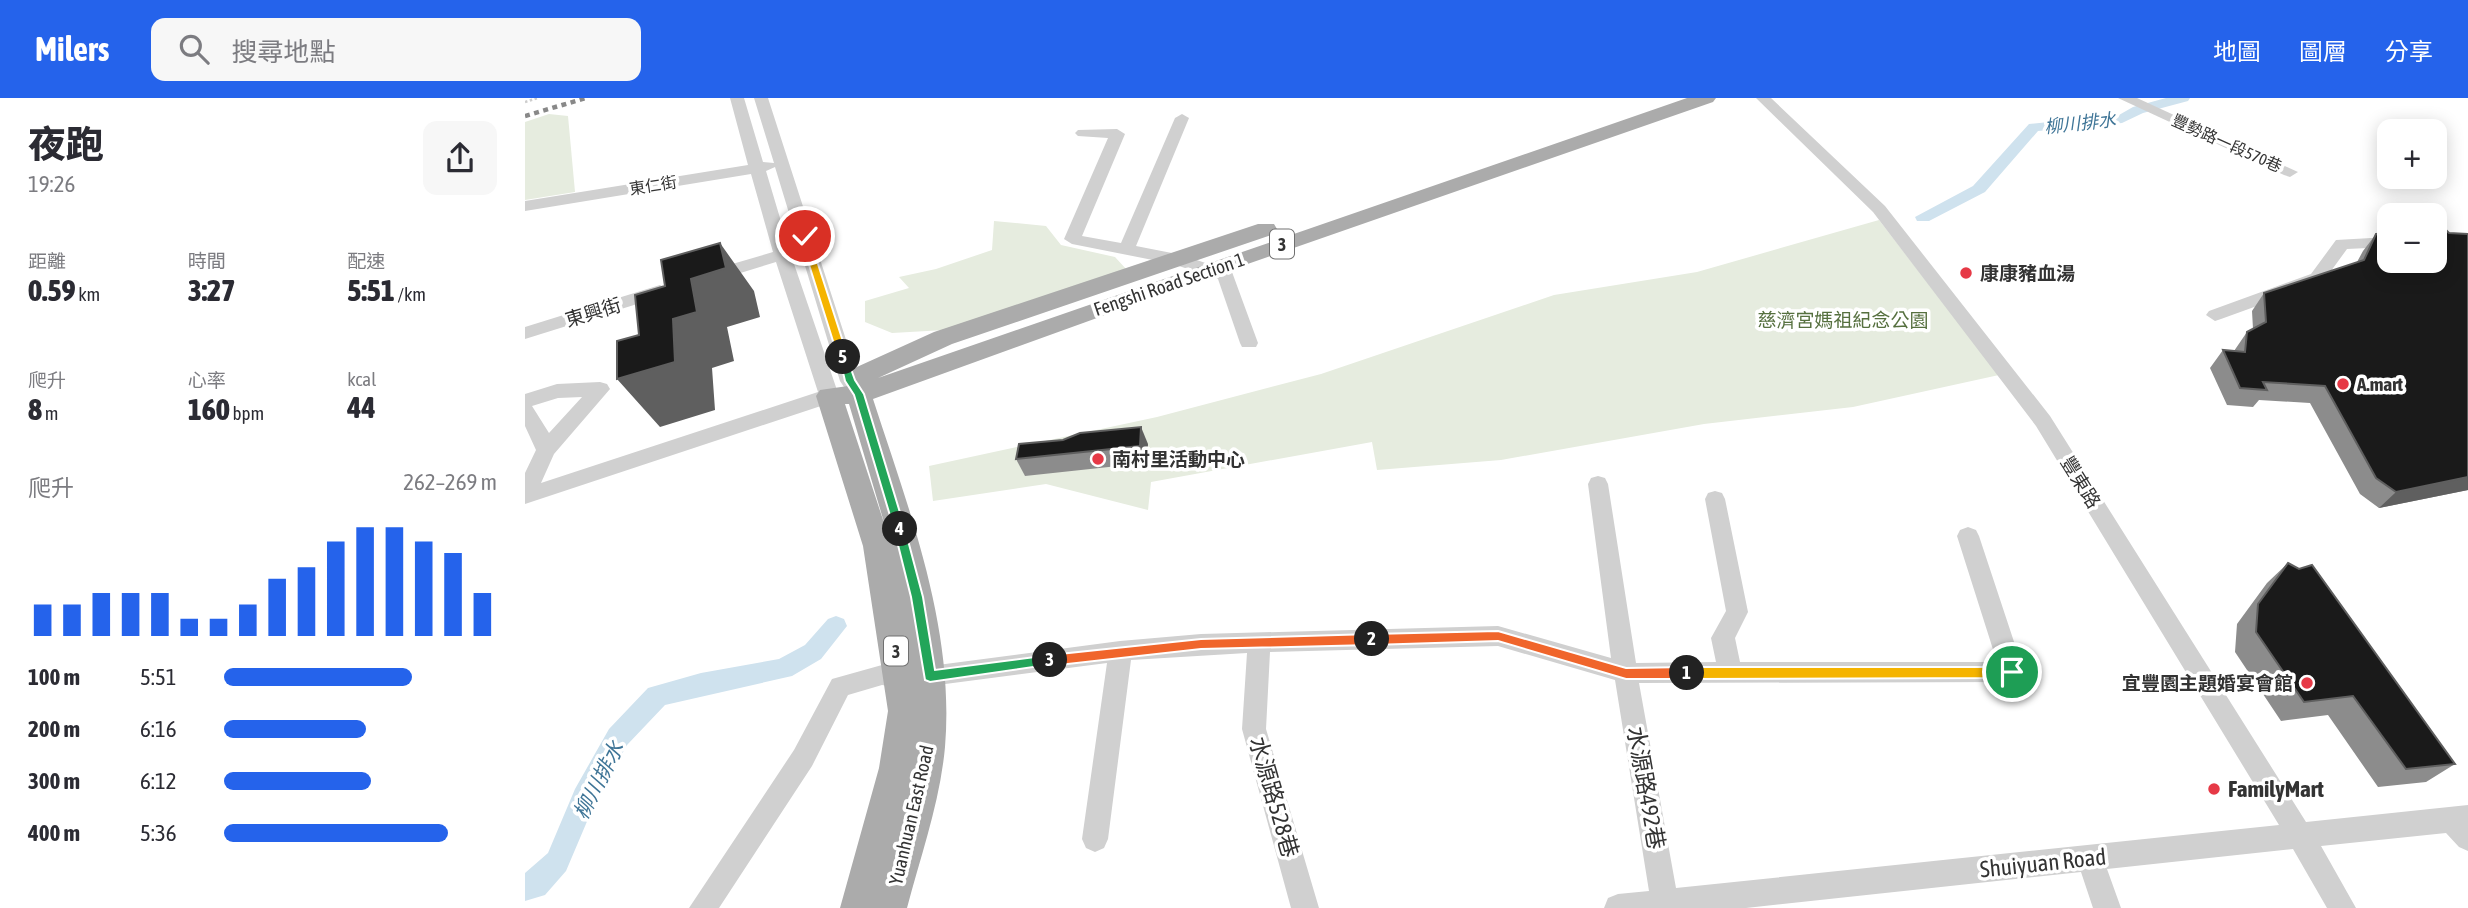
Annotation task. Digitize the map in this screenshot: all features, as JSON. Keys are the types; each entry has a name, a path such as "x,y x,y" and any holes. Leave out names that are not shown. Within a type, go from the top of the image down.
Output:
{"main road":[{"name":"Fengshi Road Section 1","path":"846,390 943,338 1654,98"},
{"name":"Fengshi Road Section 1","path":"846,390 1208,270 1706,98"},
{"name":"Yuanhuan East Road","path":"846,390 877,546 930,728 922,780 889,908"},
{"name":"Yuanhuan East Road","path":"858,908 896,768 904,711 915,677"}],"street":[{"path":"737,98 782,255 846,390"},
{"path":"761,98 846,390"},
{"name":"豐東路","path":"1763,98 1879,209 2043,421 2264,775 2342,908"},
{"name":"豐勢路一段570巷","path":"2125,98 2290,172"},
{"path":"1126,251 1182,117"},
{"path":"1083,133 1117,134 1072,239 1176,260 1226,276 1249,343"},
{"name":"東仁街","path":"525,206 782,163"},
{"path":"2215,315 2317,278 2342,244 2377,243"},
{"path":"699,279 782,255"},
{"name":"東興街","path":"525,332 672,288"},
{"path":"525,401 557,391 600,388 546,450 525,495"},
{"name":"Fengshi Road Section 1","path":"525,495 846,390"},
{"path":"525,411 538,429 546,450"},
{"name":"水源路492巷","path":"1598,484 1613,600 1665,902"},
{"path":"1715,499 1737,612 1723,638 1730,673"},
{"path":"703,908 803,758 840,687 882,676 915,677 1120,651 1259,642 1498,636 1626,673 2012,672 1968,536"},
{"name":"水源路528巷","path":"1259,642 1254,729 1305,908"},
{"path":"1095,839 1120,651"},
{"name":"Shuiyuan Road","path":"1618,908 2297,835 2463,825"},
{"path":"2090,858 2108,908"}],"path":[{"path":"525,102 538,98"}],"green space":[{"path":"549,114 568,116 575,192 525,200 525,122"},
{"name":"慈濟宮媽祖紀念公園","path":"1879,220 1999,375 1853,407 1704,424 1501,460 1377,470 1372,442 1151,482 1148,510 1046,484 933,501 929,466 1157,417 1321,374 1554,295 1697,272"},
{"path":"994,221 1046,226 1061,245 1115,257 1127,270 945,330 892,333 865,322 865,301 909,288 899,277 936,269 992,250"}],"building":[{"name":"A.mart","path":"2447,231 2468,234 2468,477 2396,492 2376,478 2325,386 2263,382 2267,390 2240,388 2223,350 2245,352 2247,332 2266,322 2264,293 2364,260 2376,234 2377,273 2447,273"},
{"path":"720,243 726,268 691,279 697,312 673,319 675,362 617,379 617,341 639,335 635,295 665,286 661,260"},
{"path":"1141,427 1140,446 1016,459 1019,444 1063,440 1080,433"},
{"path":"2288,563 2299,569 2312,565 2455,764 2406,769 2353,696 2304,702 2256,632 2258,604"}],"waterway":[{"name":"柳川排水","path":"1923,217 1979,189 2034,127 2122,119 2138,110 2183,98"},
{"name":"柳川排水","path":"525,887 535,885 557,862 584,798 618,737 657,696 701,684 784,669 813,652 836,626"}],"railway":[{"path":"525,116 586,98"}],"place":[{"name":"康康豬血湯","path":"1966,273"},
{"name":"A.mart","path":"2343,384"},
{"name":"南村里活動中心","path":"1098,459"},
{"name":"宜豐園主題婚宴會館","path":"2307,683"},
{"name":"FamilyMart","path":"2214,789"}],"route":[{"path":"805,236 850,381 859,394 900,531 917,597 930,676 1120,651 1201,644 1498,636 1626,673 2012,672"}]}
